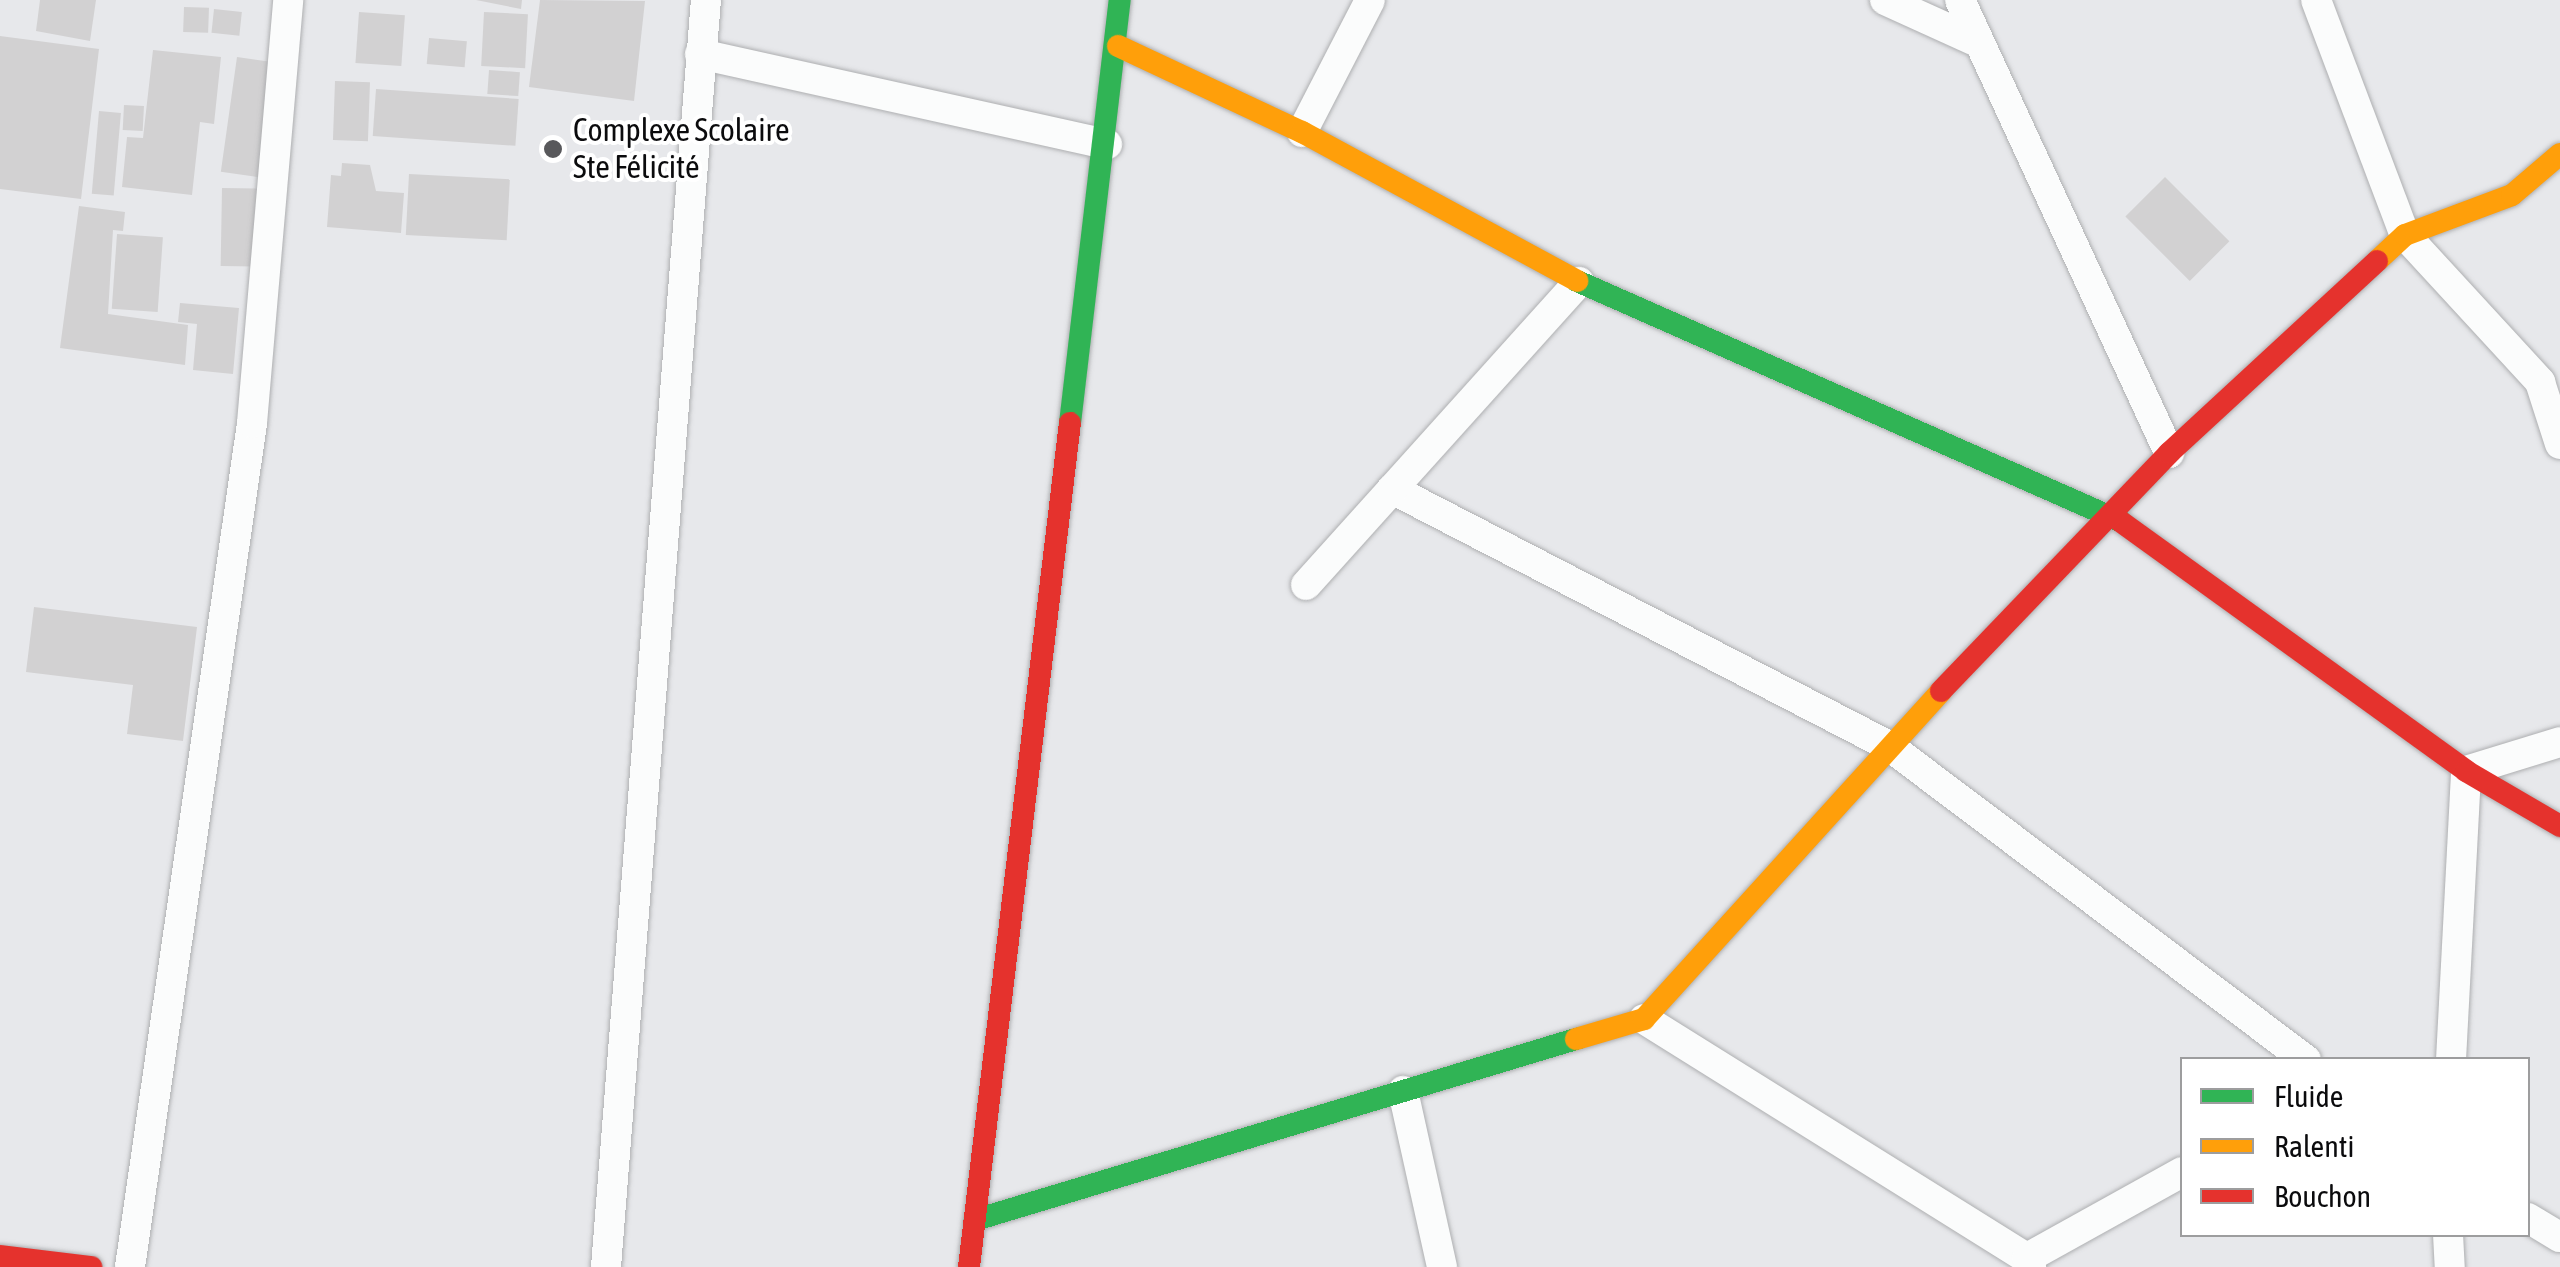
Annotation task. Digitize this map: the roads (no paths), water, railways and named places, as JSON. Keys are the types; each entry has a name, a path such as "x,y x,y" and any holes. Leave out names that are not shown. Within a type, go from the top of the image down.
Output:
{"street":[{"path":"130,1267 252,424 288,0"},
{"path":"606,1267 706,0"},
{"path":"969,1267 1107,144 1120,0"},
{"path":"1302,132 1370,0"},
{"path":"1884,0 1973,40"},
{"path":"1960,0 1973,40 2169,453"},
{"path":"2316,0 2405,235 2540,382 2560,444"},
{"path":"1118,46 1302,132 1579,282 2112,515 2466,771 2560,826"},
{"path":"700,54 1107,144"},
{"path":"974,1220 1644,1019 1889,746 2169,453 2405,235 2512,195 2560,154"},
{"path":"1306,585 1579,282"},
{"path":"1392,488 1889,746 2302,1057"},
{"path":"2466,771 2560,742"},
{"path":"2451,1057 2466,771"},
{"path":"1644,1019 2029,1263 2180,1173"},
{"path":"1403,1091 1442,1267"},
{"path":"2530,1219 2560,1237"},
{"path":"2448,1237 2450,1267"},
{"path":"0,1256 90,1267"}],"place":[{"name":"Complexe Scolaire Ste Félicité","path":"553,149"}]}
